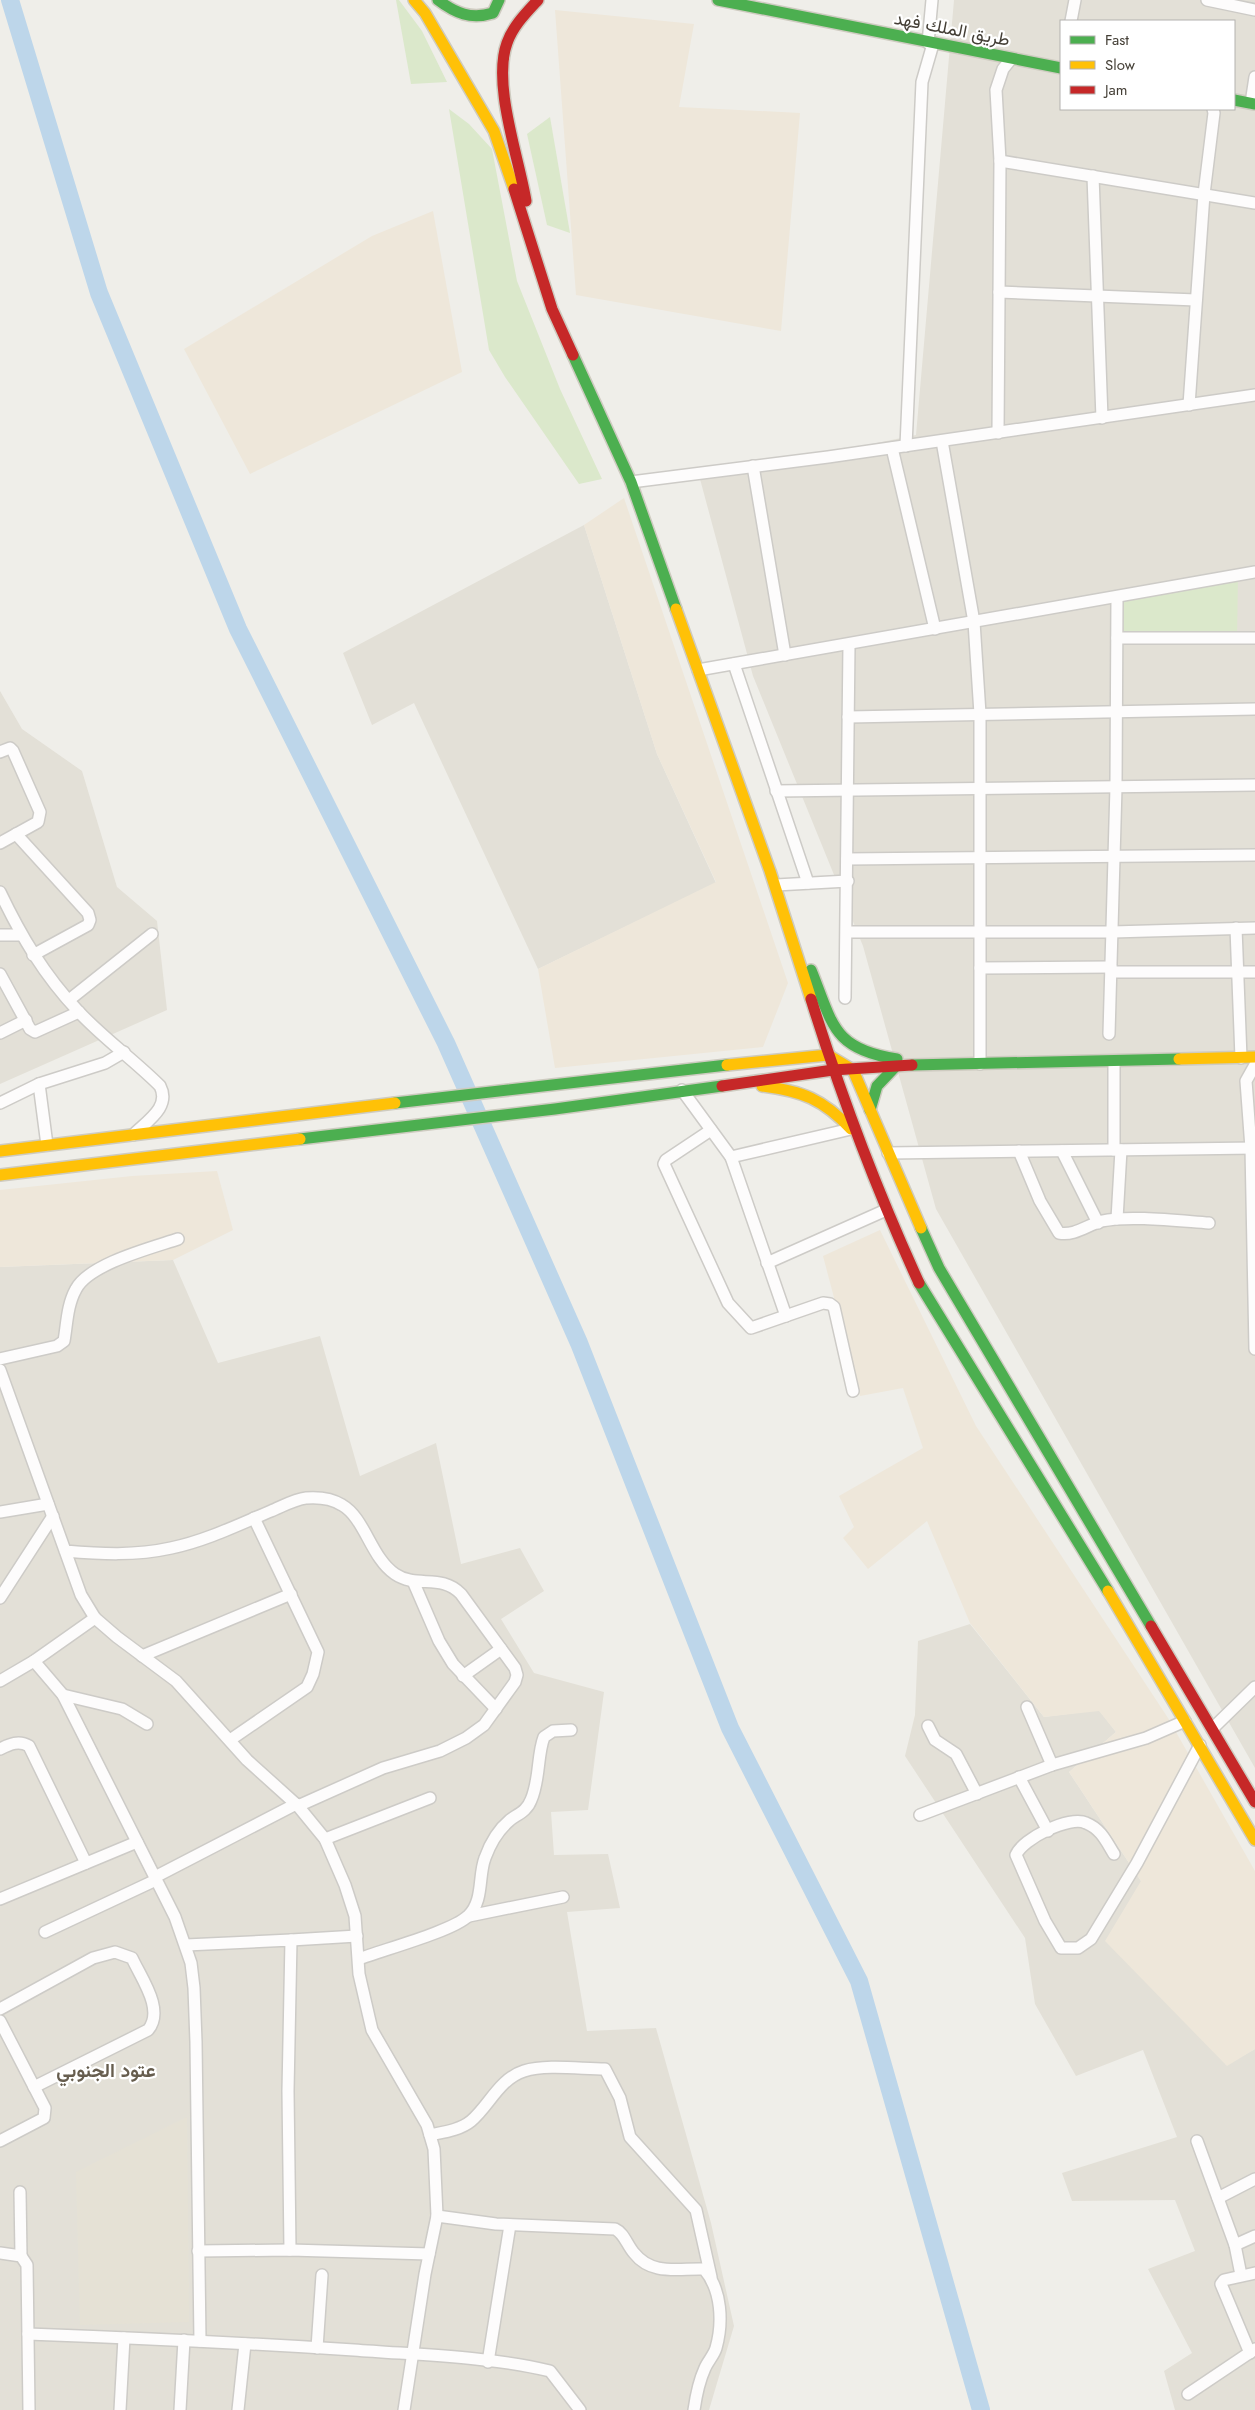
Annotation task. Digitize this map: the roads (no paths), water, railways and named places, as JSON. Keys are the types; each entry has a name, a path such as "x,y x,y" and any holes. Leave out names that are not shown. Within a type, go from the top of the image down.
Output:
{"street":[{"path":"414,0 425,13 494,132 552,309 631,482 770,871 854,1133 920,1286 1200,1745 1255,1840"},
{"path":"438,0 463,16 475,18 494,13 499,0"},
{"path":"532,244 522,178 503,90 502,60 507,40 517,22 538,0"},
{"name":"طريق الملك فهد","path":"718,0 931,44 1060,68"},
{"path":"906,446 922,82 931,44 932,0"},
{"path":"1071,20 1075,0"},
{"path":"1207,0 1255,10"},
{"path":"998,433 1000,161 996,90 1003,69 1011,58"},
{"path":"1235,100 1253,103 1255,77"},
{"path":"1189,405 1204,194 1213,110"},
{"path":"1000,161 1255,203"},
{"path":"1093,176 1102,418"},
{"path":"999,292 1196,300"},
{"path":"631,482 892,448 1255,395"},
{"path":"942,441 974,622 980,714 980,1064"},
{"path":"892,448 935,629"},
{"path":"753,466 785,656"},
{"path":"698,670 1255,572"},
{"path":"1109,1034 1116,786 1118,597"},
{"path":"1117,638 1255,638"},
{"path":"845,998 848,932 848,645"},
{"path":"734,664 808,883"},
{"path":"848,717 1255,709"},
{"path":"0,752 10,748 13,751 40,812 38,822 0,843"},
{"path":"776,791 1255,784"},
{"path":"16,834 88,913 90,920 88,925 34,956"},
{"path":"847,859 1255,855"},
{"path":"770,871 836,1028 846,1043 869,1055 954,1064"},
{"path":"776,885 848,880"},
{"path":"1,900 34,956 79,1012 160,1086 165,1095 163,1106 133,1135"},
{"path":"1236,928 1241,1058"},
{"path":"848,932 1112,932 1255,928"},
{"path":"69,1000 152,934"},
{"path":"0,935 20,935"},
{"path":"980,968 1255,972"},
{"path":"0,974 26,1020 35,1032 79,1012"},
{"path":"0,1033 26,1020"},
{"path":"0,1103 39,1084 88,1070 124,1052"},
{"path":"0,1151 559,1083 828,1055 853,1070 939,1268 1255,1802"},
{"path":"0,1175 555,1109 735,1082 833,1070 853,1070 898,1065 1255,1057"},
{"path":"1114,1060 1117,1219"},
{"path":"870,1110 878,1086 898,1065"},
{"path":"1255,1065 1246,1081 1253,1148 1255,1349"},
{"path":"735,1082 793,1089 820,1100 854,1133"},
{"path":"39,1084 47,1145"},
{"path":"682,1090 731,1157 786,1316"},
{"path":"711,1130 666,1160 665,1168 728,1303 751,1328 823,1303 830,1304 834,1308 853,1391"},
{"path":"731,1157 854,1133"},
{"path":"888,1153 1253,1148"},
{"path":"1018,1151 1040,1201 1059,1233 1068,1235 1098,1222 1117,1219 1210,1223"},
{"path":"1062,1151 1098,1222"},
{"path":"767,1263 886,1210"},
{"path":"0,1359 57,1346 64,1341 70,1305 76,1287 95,1272 115,1260 178,1240"},
{"path":"0,1370 81,1595 95,1618 176,1681 247,1760 297,1805 325,1839 345,1885 355,1916 359,1974 372,2030 428,2125 437,2172 437,2216 429,2254 404,2410"},
{"path":"45,1932 297,1805 383,1768 440,1751 484,1725 515,1682 516,1675 515,1668 462,1594 453,1585 440,1582 412,1581 395,1574 375,1553 357,1522 345,1506 329,1498 304,1498 207,1538 144,1554 118,1555 65,1552"},
{"path":"0,1512 48,1504"},
{"path":"0,1598 53,1516"},
{"path":"230,1740 307,1688 313,1674 318,1652 254,1518"},
{"path":"412,1581 439,1641 463,1676 496,1709"},
{"path":"142,1656 291,1594"},
{"path":"0,1682 34,1661 95,1618"},
{"path":"463,1676 501,1649"},
{"path":"34,1661 63,1695 155,1878 186,1945 194,1988 200,2341"},
{"path":"1212,1729 1255,1686"},
{"path":"63,1695 122,1709 147,1724"},
{"path":"1027,1707 1052,1765"},
{"path":"920,1815 1052,1765 1146,1738 1185,1721"},
{"path":"928,1726 935,1740 956,1754 976,1794"},
{"path":"469,1916 478,1901 484,1859 496,1836 509,1820 524,1811 531,1801 540,1768 544,1737 553,1731 571,1730"},
{"path":"0,1749 13,1743 24,1743 29,1746 86,1863"},
{"path":"1114,1854 1100,1831 1084,1822 1059,1825 1019,1848 1016,1855 1045,1921 1061,1948 1078,1948 1091,1939 1138,1863 1200,1745"},
{"path":"1019,1777 1048,1831"},
{"path":"325,1839 430,1798"},
{"path":"2,1894 137,1842"},
{"path":"359,1959 453,1925 469,1916 563,1896"},
{"path":"186,1945 357,1936"},
{"path":"290,2250 288,2091 291,1940"},
{"path":"0,2009 93,1958 115,1952 132,1958 153,2005 155,2016 148,2030 34,2087"},
{"path":"0,2021 4,2039 45,2108 44,2118 0,2141"},
{"path":"430,2135 455,2129 469,2123 500,2087 523,2071 540,2069 605,2069 620,2098 630,2137 696,2210 717,2296 721,2324 716,2350 705,2367 694,2410"},
{"path":"1196,2140 1235,2245 1241,2275"},
{"path":"1218,2198 1255,2179"},
{"path":"20,2192 21,2256 27,2264 29,2410"},
{"path":"437,2216 510,2225 615,2229 620,2231 635,2255 648,2265 671,2271 704,2269 711,2277"},
{"path":"488,2362 510,2225"},
{"path":"1235,2245 1255,2236"},
{"path":"198,2251 290,2250 429,2254"},
{"path":"0,2253 21,2256"},
{"path":"1188,2394 1252,2351 1221,2284 1224,2280 1255,2272"},
{"path":"317,2348 322,2275"},
{"path":"28,2334 184,2340 317,2348 413,2354 488,2362 550,2371 580,2410"},
{"path":"124,2338 124,2410"},
{"path":"180,2410 184,2340"},
{"path":"238,2410 244,2344"}],"waterway":[{"path":"10,0 99,293 238,629 446,1043 579,1343 730,1728 859,1981 981,2410"}],"district":[{"name":"عتود الجنوبي","path":"106,2070"}]}
